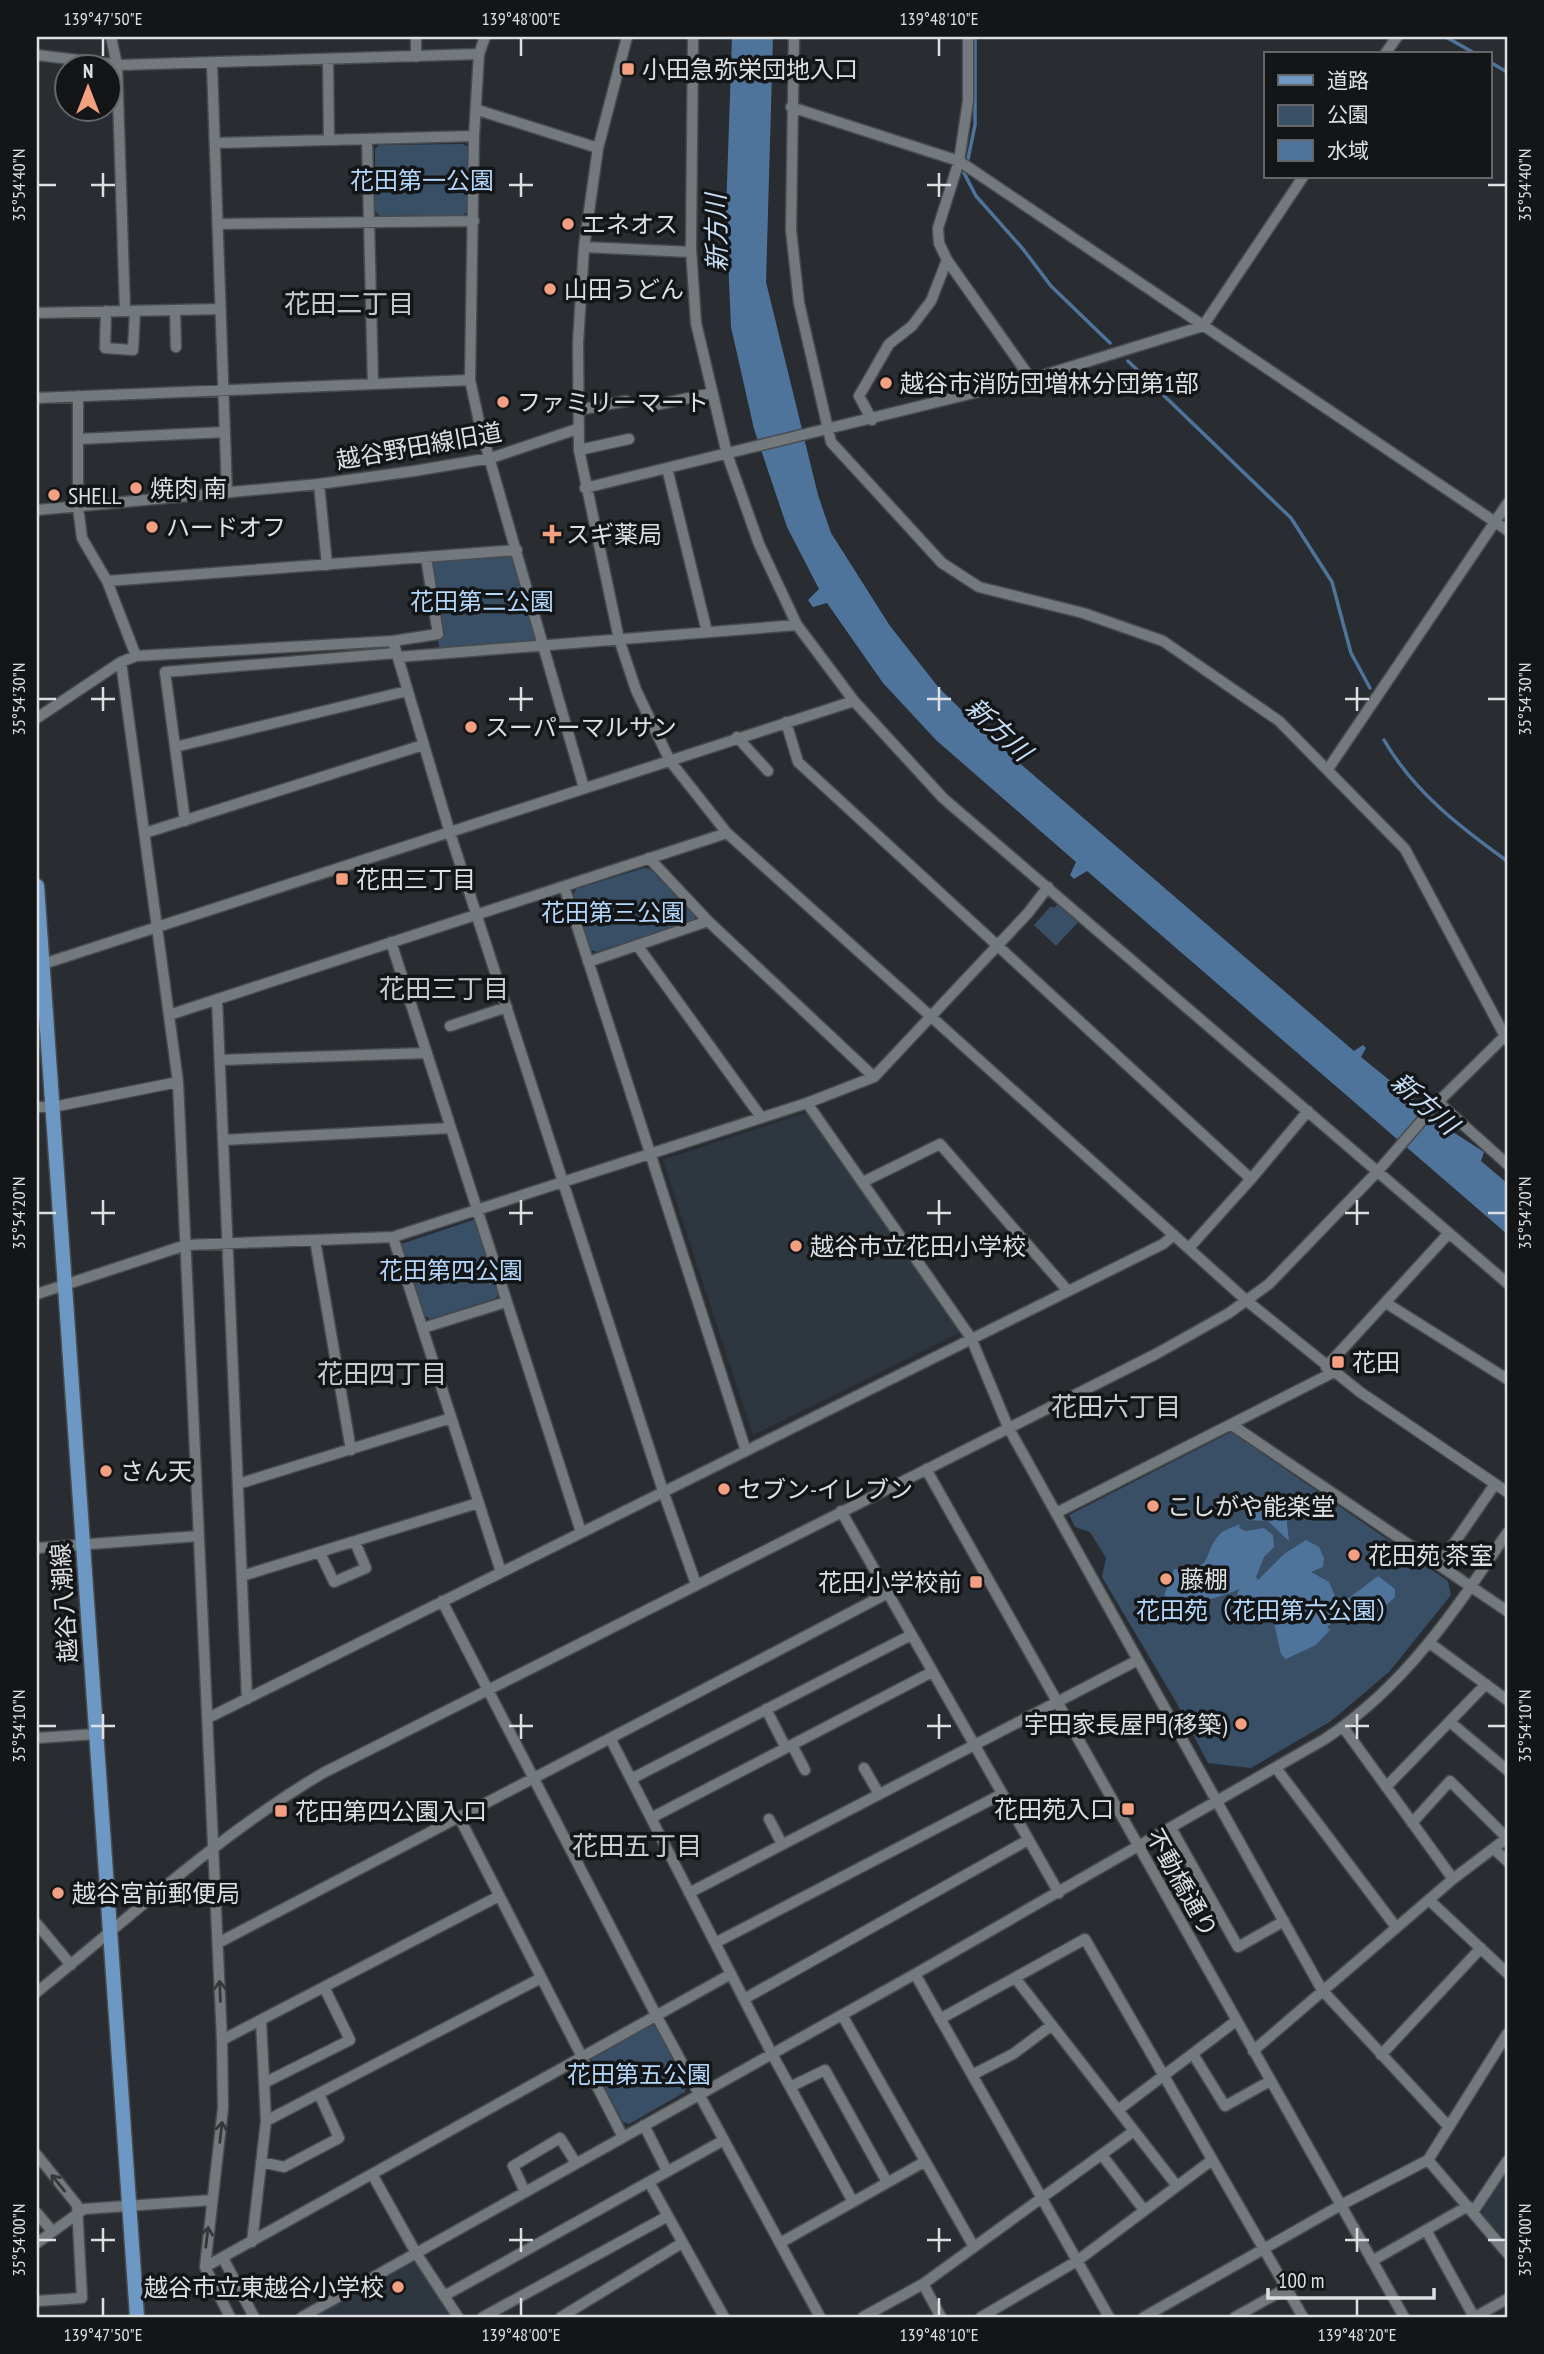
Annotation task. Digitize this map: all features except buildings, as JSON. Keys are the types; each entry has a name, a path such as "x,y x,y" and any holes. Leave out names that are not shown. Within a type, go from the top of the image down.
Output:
{"main road":[{"name":"越谷八潮線","path":"37,886 40,965 53,1107 137,2317"}],"street":[{"path":"416,37 416,57"},
{"path":"485,37 479,54 478,110 474,136 470,380 584,788"},
{"path":"627,37 598,148 584,247 579,450 619,639 640,699 670,761 727,832 1247,1301 1330,1370 1507,1492"},
{"path":"693,37 691,252 696,323 727,454 759,544 797,625 854,701 943,798 1507,1283"},
{"path":"37,1992 214,1848 276,1802 323,1773 1199,1331 1247,1301 1296,1257 1378,1171 1438,1102 1507,1036 1405,849 1279,721 1163,641 1083,613 979,587 960,576 942,563 831,442 797,290 791,230 794,37"},
{"path":"968,37 968,101 959,161 938,228 939,243 947,260 1031,379"},
{"path":"1386,52 1397,37"},
{"path":"122,65 212,65 479,54"},
{"path":"328,61 328,140"},
{"path":"212,65 227,493"},
{"path":"791,107 959,161 1507,530"},
{"path":"478,110 598,148"},
{"path":"106,311 105,348 133,350 120,122"},
{"path":"215,143 474,136"},
{"path":"367,139 373,384"},
{"path":"585,488 812,435 1031,379 1203,326 1302,178"},
{"path":"218,224 474,221"},
{"path":"584,247 691,252"},
{"path":"872,420 859,396 889,344 912,326 931,301 947,260"},
{"path":"37,313 220,309"},
{"path":"175,310 176,347"},
{"path":"37,398 470,380"},
{"path":"651,406 712,393"},
{"path":"78,396 78,507 82,538 107,581 136,656"},
{"path":"578,410 626,401"},
{"name":"越谷野田線旧道","path":"37,510 319,484 491,458 578,429"},
{"path":"79,439 225,432"},
{"path":"579,450 629,439"},
{"path":"667,468 707,632"},
{"path":"319,484 327,565"},
{"path":"1328,769 1507,504"},
{"path":"107,581 517,550"},
{"path":"37,718 121,662 136,656 393,640 438,634 426,557"},
{"path":"185,821 165,672 797,625"},
{"path":"393,640 450,832 663,1491 696,1584"},
{"path":"121,662 178,1082 222,2040 223,2108 205,2267 230,2317"},
{"path":"175,747 407,691"},
{"path":"40,965 854,701"},
{"path":"786,722 798,762 1251,1179"},
{"path":"737,737 768,771"},
{"path":"145,833 423,745"},
{"path":"169,1015 727,832"},
{"path":"649,858 708,921 874,1077"},
{"path":"564,886 746,1451"},
{"path":"37,1294 186,1245 393,1237 562,1180 807,1103 874,1077 1048,887"},
{"path":"588,962 708,921"},
{"path":"391,942 581,1532"},
{"path":"637,945 761,1117"},
{"path":"217,999 247,1699"},
{"path":"450,1026 507,1007"},
{"path":"220,1059 427,1053"},
{"path":"37,1107 53,1107 178,1082"},
{"path":"1438,1102 1507,1164"},
{"path":"807,1103 971,1338 1007,1427 1322,1990 1449,2127"},
{"path":"1189,1248 1308,1111"},
{"path":"223,1140 451,1128"},
{"path":"863,1182 940,1144 1068,1290"},
{"path":"1056,1513 1232,1425 1330,1370 1449,1233"},
{"path":"208,1718 1163,1244 1174,1235"},
{"path":"393,1237 501,1572"},
{"path":"315,1240 351,1450"},
{"path":"423,1328 506,1302"},
{"path":"1386,1303 1507,1379"},
{"path":"238,1484 452,1418"},
{"path":"1232,1425 1507,1611"},
{"name":"不動橋通り","path":"926,1469 1372,2261 1399,2316"},
{"path":"1439,1565 1495,1484"},
{"path":"242,1576 478,1503"},
{"path":"841,1511 1059,1893"},
{"path":"302,2317 1059,1893 1343,1727 1376,1700 1431,1644 1507,1533"},
{"path":"37,1548 200,1536"},
{"path":"320,1553 334,1582 366,1568 355,1542"},
{"path":"218,1943 888,1593"},
{"path":"442,1601 656,2014 820,2317"},
{"path":"631,1779 911,1634"},
{"path":"1431,1644 1507,1700"},
{"path":"689,1893 1138,1660"},
{"path":"651,1818 932,1672"},
{"path":"1386,1787 1486,1684"},
{"path":"766,1709 805,1770"},
{"path":"1450,1721 1507,1770"},
{"path":"1343,1727 1453,1879"},
{"path":"37,1738 96,1734"},
{"path":"610,1738 772,2054 852,2200"},
{"path":"864,1768 879,1794"},
{"path":"1276,1768 1396,1927"},
{"path":"1253,2051 1453,1879 1507,1838 1450,1780 1412,1823"},
{"path":"715,1943 1002,1794"},
{"path":"459,1817 623,2137"},
{"path":"769,1819 782,1844"},
{"path":"1171,1828 1238,1947 1284,1922"},
{"path":"744,1999 1028,1840"},
{"path":"1494,1849 1507,1861"},
{"path":"222,2040 499,1896"},
{"path":"1429,1900 1507,1973"},
{"path":"37,1924 71,1965"},
{"path":"940,2019 1085,1939 1303,2317"},
{"path":"1381,2055 1481,1948"},
{"path":"205,2267 581,2055 731,1974"},
{"path":"915,1974 1109,2317"},
{"path":"266,2121 541,1978"},
{"path":"1016,1979 1177,2186"},
{"path":"264,2083 350,2040 324,1987"},
{"path":"842,2015 974,2247"},
{"path":"252,2242 266,2121 261,2020"},
{"path":"1118,2110 1236,2021"},
{"path":"972,2075 1013,2053 1052,2025"},
{"path":"1144,2317 1340,2205 1427,2160 1505,2041"},
{"path":"1193,2053 1225,2106 1270,2081"},
{"path":"790,2087 825,2070 887,2182"},
{"path":"261,2162 284,2167 339,2138 319,2094"},
{"path":"644,2124 667,2171"},
{"path":"866,2317 923,2284 1134,2131"},
{"path":"525,2192 513,2166 560,2138 576,2163"},
{"path":"444,2296 724,2140"},
{"path":"37,2155 77,2205 82,2298 37,2301"},
{"path":"1102,2155 1144,2210"},
{"path":"981,2317 1077,2261 1212,2160"},
{"path":"1427,2160 1507,2253"},
{"path":"1372,2261 1426,2230 1471,2209 1507,2161"},
{"path":"780,2243 852,2200 924,2162"},
{"path":"372,2174 416,2253 458,2317"},
{"path":"649,2182 720,2316"},
{"path":"37,2243 78,2211 212,2200"},
{"path":"37,2213 52,2231"},
{"path":"484,2317 668,2217"},
{"path":"1426,2230 1474,2317 1507,2300"},
{"path":"561,2317 682,2243"},
{"path":"223,2258 254,2317"},
{"path":"923,2284 941,2317"},
{"path":"1235,2317 1287,2288"}],"shaded area":[{"name":"越谷市立花田小学校","path":"808,1112 961,1332 753,1435 663,1160"},
{"path":"1507,2168 1507,2242 1483,2215 1482,2204"},
{"name":"越谷市立東越谷小学校","path":"415,2257 454,2317 308,2317"}],"green space":[{"name":"花田第一公園","path":"463,144 469,148 469,210 463,215 380,216 375,211 375,149 379,145"},
{"name":"花田第二公園","path":"517,550 544,645 440,654 426,557"},
{"name":"花田第三公園","path":"644,868 650,869 696,915 695,920 596,952 590,949 573,896 576,889"},
{"path":"1060,902 1080,920 1056,946 1034,925 1051,906 1054,908"},
{"name":"花田第四公園","path":"476,1219 499,1293 496,1298 431,1319 425,1316 401,1244"},
{"name":"花田苑（花田第六公園）","path":"1231,1432 1448,1581 1451,1595 1389,1672 1331,1721 1251,1768 1208,1763 1176,1702 1102,1577 1106,1558 1090,1532 1075,1527 1069,1515"},
{"name":"花田第五公園","path":"648,2025 656,2026 686,2085 685,2092 629,2124 623,2122 591,2062 593,2056"}],"water":[{"path":"732,37 773,37 766,282 818,495 831,533 890,626 939,688 987,735 1354,1051 1363,1045 1366,1048 1361,1057 1453,1132 1484,1152 1481,1161 1507,1183 1507,1234 1087,871 1074,879 1070,875 1076,862 936,740 883,683 827,603 813,607 808,600 819,589 787,527 754,429 731,327 726,212"},
{"path":"1270,1507 1286,1515 1289,1541 1268,1521 1246,1520 1253,1510"},
{"path":"1240,1524 1239,1528 1246,1531 1264,1528 1273,1535 1274,1547 1264,1557 1256,1577 1258,1580 1284,1554 1306,1540 1319,1547 1324,1558 1323,1567 1311,1572 1329,1582 1335,1596 1349,1598 1378,1576 1395,1589 1395,1597 1374,1617 1342,1616 1327,1627 1330,1630 1316,1645 1286,1659 1281,1654 1271,1610 1266,1607 1248,1611 1237,1608 1234,1604 1239,1589 1211,1599 1192,1602 1164,1596 1174,1569 1196,1568 1202,1565 1220,1534"}],"waterway":[{"path":"968,159 975,125 975,37"},
{"path":"1446,37 1472,52"},
{"path":"1492,63 1507,72"},
{"path":"964,173 976,196 1023,249 1051,286 1110,343"},
{"path":"1128,361 1291,518 1332,582 1351,653 1370,688"},
{"path":"1384,740 1409,776 1439,807 1507,861"}],"place":[{"name":"小田急弥栄団地入口","path":"628,69"},
{"name":"エネオス","path":"568,224"},
{"name":"山田うどん","path":"550,289"},
{"name":"越谷市消防団増林分団第1部","path":"886,383"},
{"name":"ファミリーマート","path":"503,402"},
{"name":"焼肉 南","path":"136,488"},
{"name":"SHELL","path":"54,495"},
{"name":"ハードオフ","path":"152,527"},
{"name":"スギ薬局","path":"552,534"},
{"name":"スーパーマルサン","path":"471,727"},
{"name":"花田三丁目","path":"342,879"},
{"name":"越谷市立花田小学校","path":"796,1246"},
{"name":"花田","path":"1338,1362"},
{"name":"さん天","path":"106,1471"},
{"name":"セブン-イレブン","path":"724,1489"},
{"name":"こしがや能楽堂","path":"1153,1506"},
{"name":"花田苑 茶室","path":"1354,1555"},
{"name":"藤棚","path":"1166,1579"},
{"name":"花田小学校前","path":"976,1582"},
{"name":"宇田家長屋門(移築)","path":"1241,1724"},
{"name":"花田苑入口","path":"1128,1809"},
{"name":"花田第四公園入口","path":"281,1811"},
{"name":"越谷宮前郵便局","path":"58,1893"},
{"name":"越谷市立東越谷小学校","path":"398,2287"}],"district":[{"name":"花田二丁目","path":"349,303"},
{"name":"花田三丁目","path":"444,988"},
{"name":"花田四丁目","path":"382,1373"},
{"name":"花田六丁目","path":"1116,1406"},
{"name":"花田五丁目","path":"637,1845"}],"water label":[{"name":"新方川","path":"716,233"},
{"name":"新方川","path":"999,729"},
{"name":"新方川","path":"1425,1103"}]}
